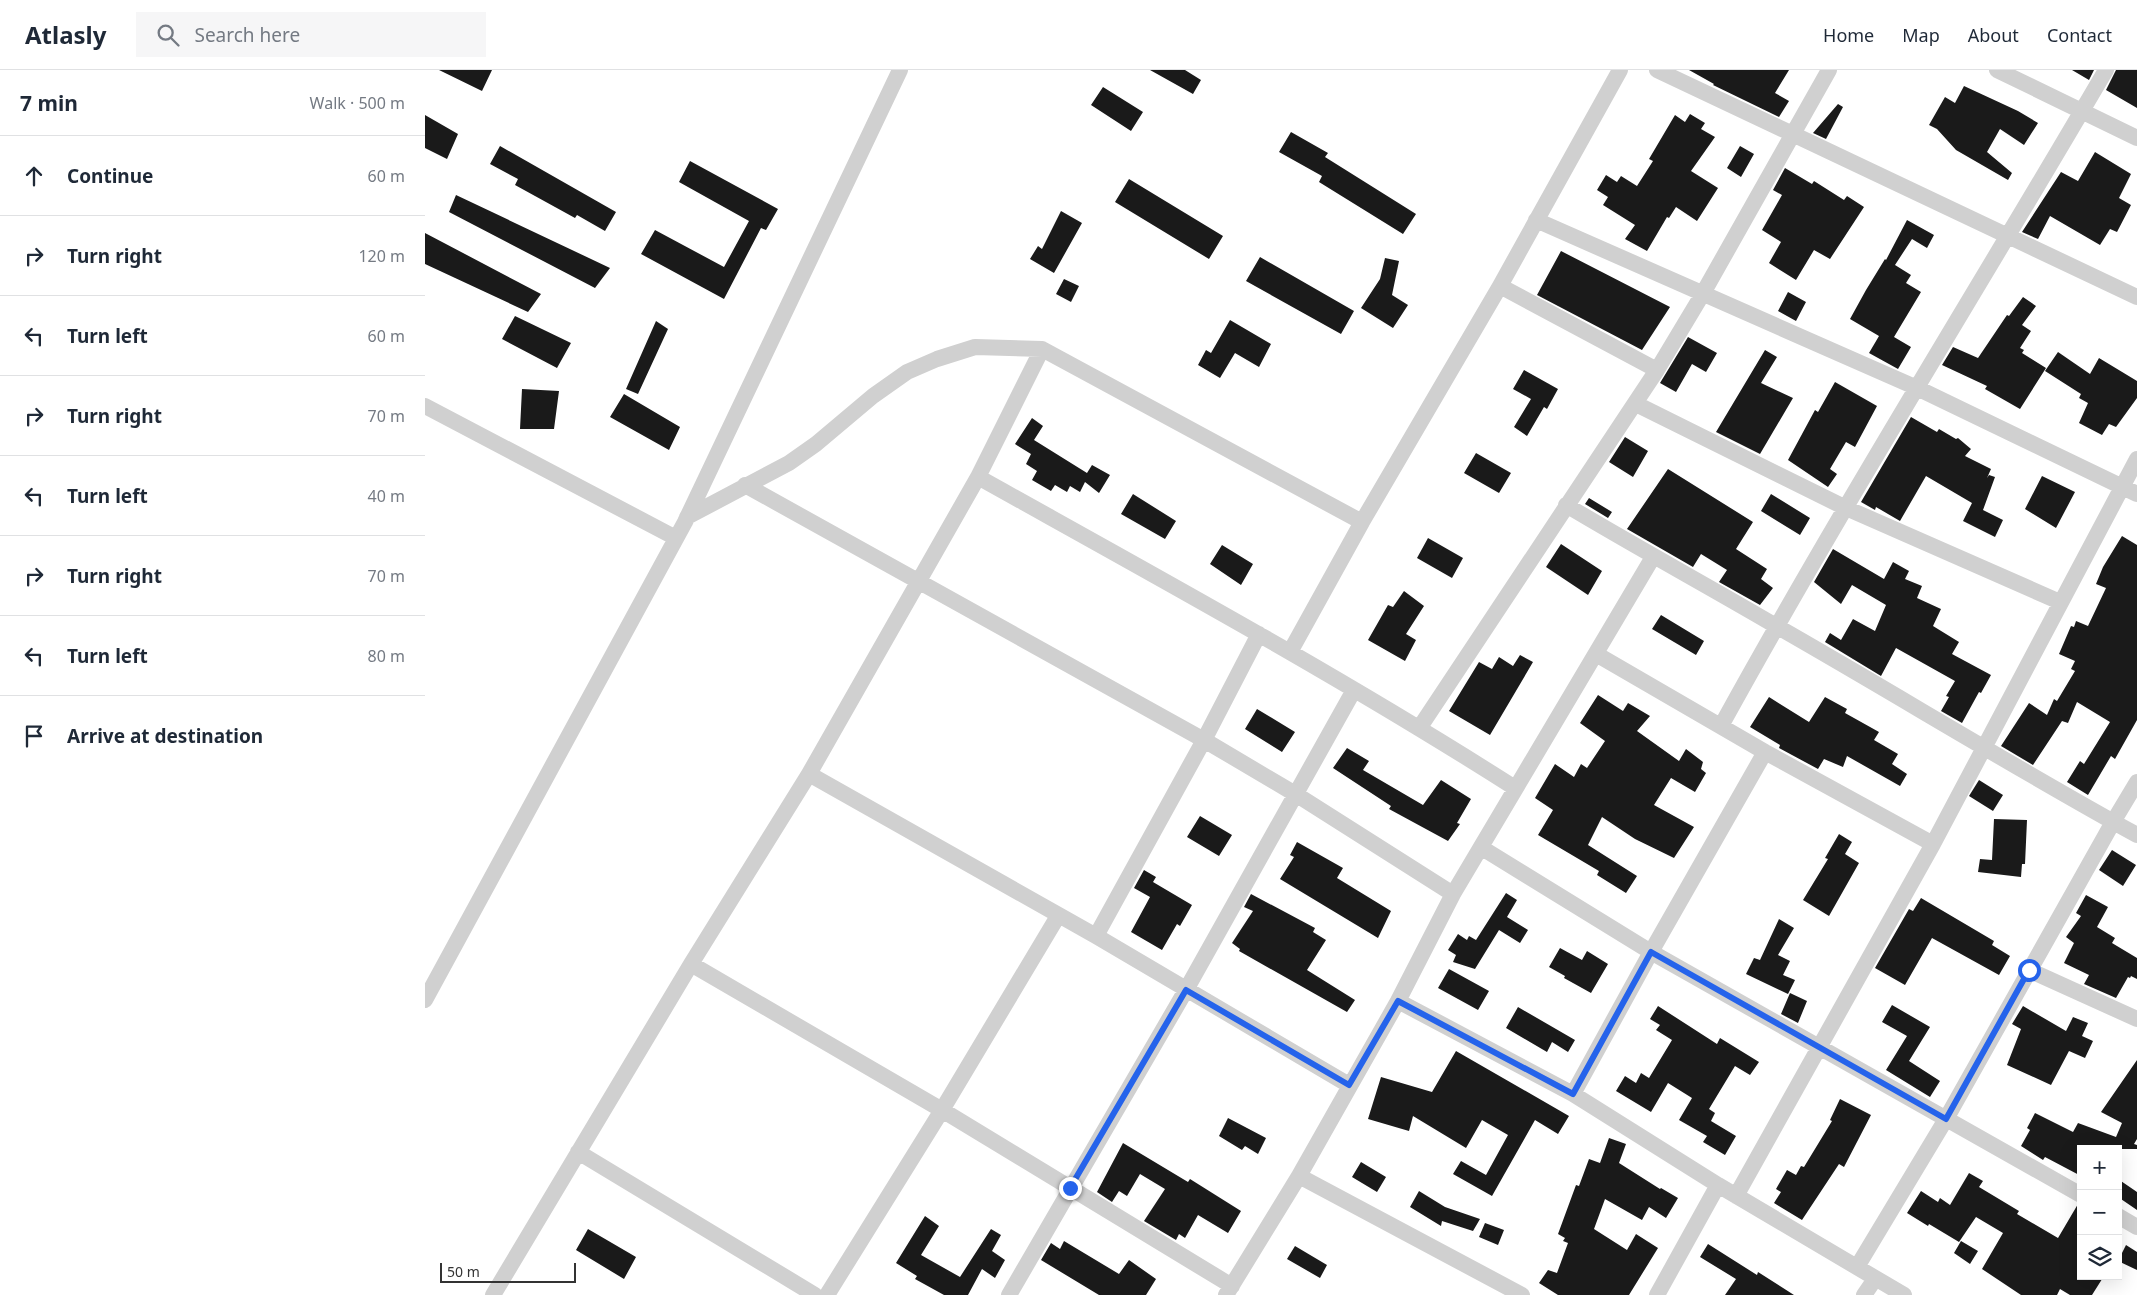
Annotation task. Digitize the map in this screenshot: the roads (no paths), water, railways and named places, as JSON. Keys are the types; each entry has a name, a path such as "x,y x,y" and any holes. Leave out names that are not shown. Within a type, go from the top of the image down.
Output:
{"street":[{"path":"425,1000 687,517 900,70"},
{"path":"1290,652 1362,522 1500,286 1620,70"},
{"path":"1657,70 2137,297"},
{"path":"1420,727 1566,505 1636,404 1702,295 1829,70"},
{"path":"1997,70 2137,138"},
{"path":"1721,726 1776,626 1915,387 2106,70"},
{"path":"1536,220 1702,295 1915,387 2129,491"},
{"path":"1500,286 1657,370"},
{"path":"687,517 745,485 764,477 816,444 873,396 907,372 937,359 975,348 1042,349 1362,522"},
{"path":"493,1295 691,964 809,774 978,477 1042,349"},
{"path":"1636,404 1846,508 2060,602"},
{"path":"425,406 676,538"},
{"path":"1736,1196 1933,844 2060,602 2129,491 2137,459"},
{"path":"978,477 1259,634 1420,727 1515,788"},
{"path":"745,485 1204,740 1297,795 1453,894"},
{"path":"1566,505 1983,748 2137,835"},
{"path":"691,964 942,1110 1070,1188 1229,1290 1299,1176 1398,1001 1453,894 1653,557"},
{"path":"1096,936 1204,740 1259,634"},
{"path":"1596,654 1765,752 1933,844"},
{"path":"1009,1295 1186,990 1355,690"},
{"path":"1573,1094 1765,752"},
{"path":"809,774 1096,936 1349,1085"},
{"path":"1857,1267 1946,1119 2137,782"},
{"path":"1481,848 1651,952 2077,1193"},
{"path":"827,1295 942,1110 1058,916"},
{"path":"2029,970 2137,1019"},
{"path":"1398,1001 1573,1094 1736,1196 1904,1295"},
{"path":"578,1152 815,1295"},
{"path":"1299,1176 1522,1295"},
{"path":"1657,1295 1718,1185"},
{"path":"2122,1218 2137,1226"},
{"path":"1864,1295 1875,1278"}]}
